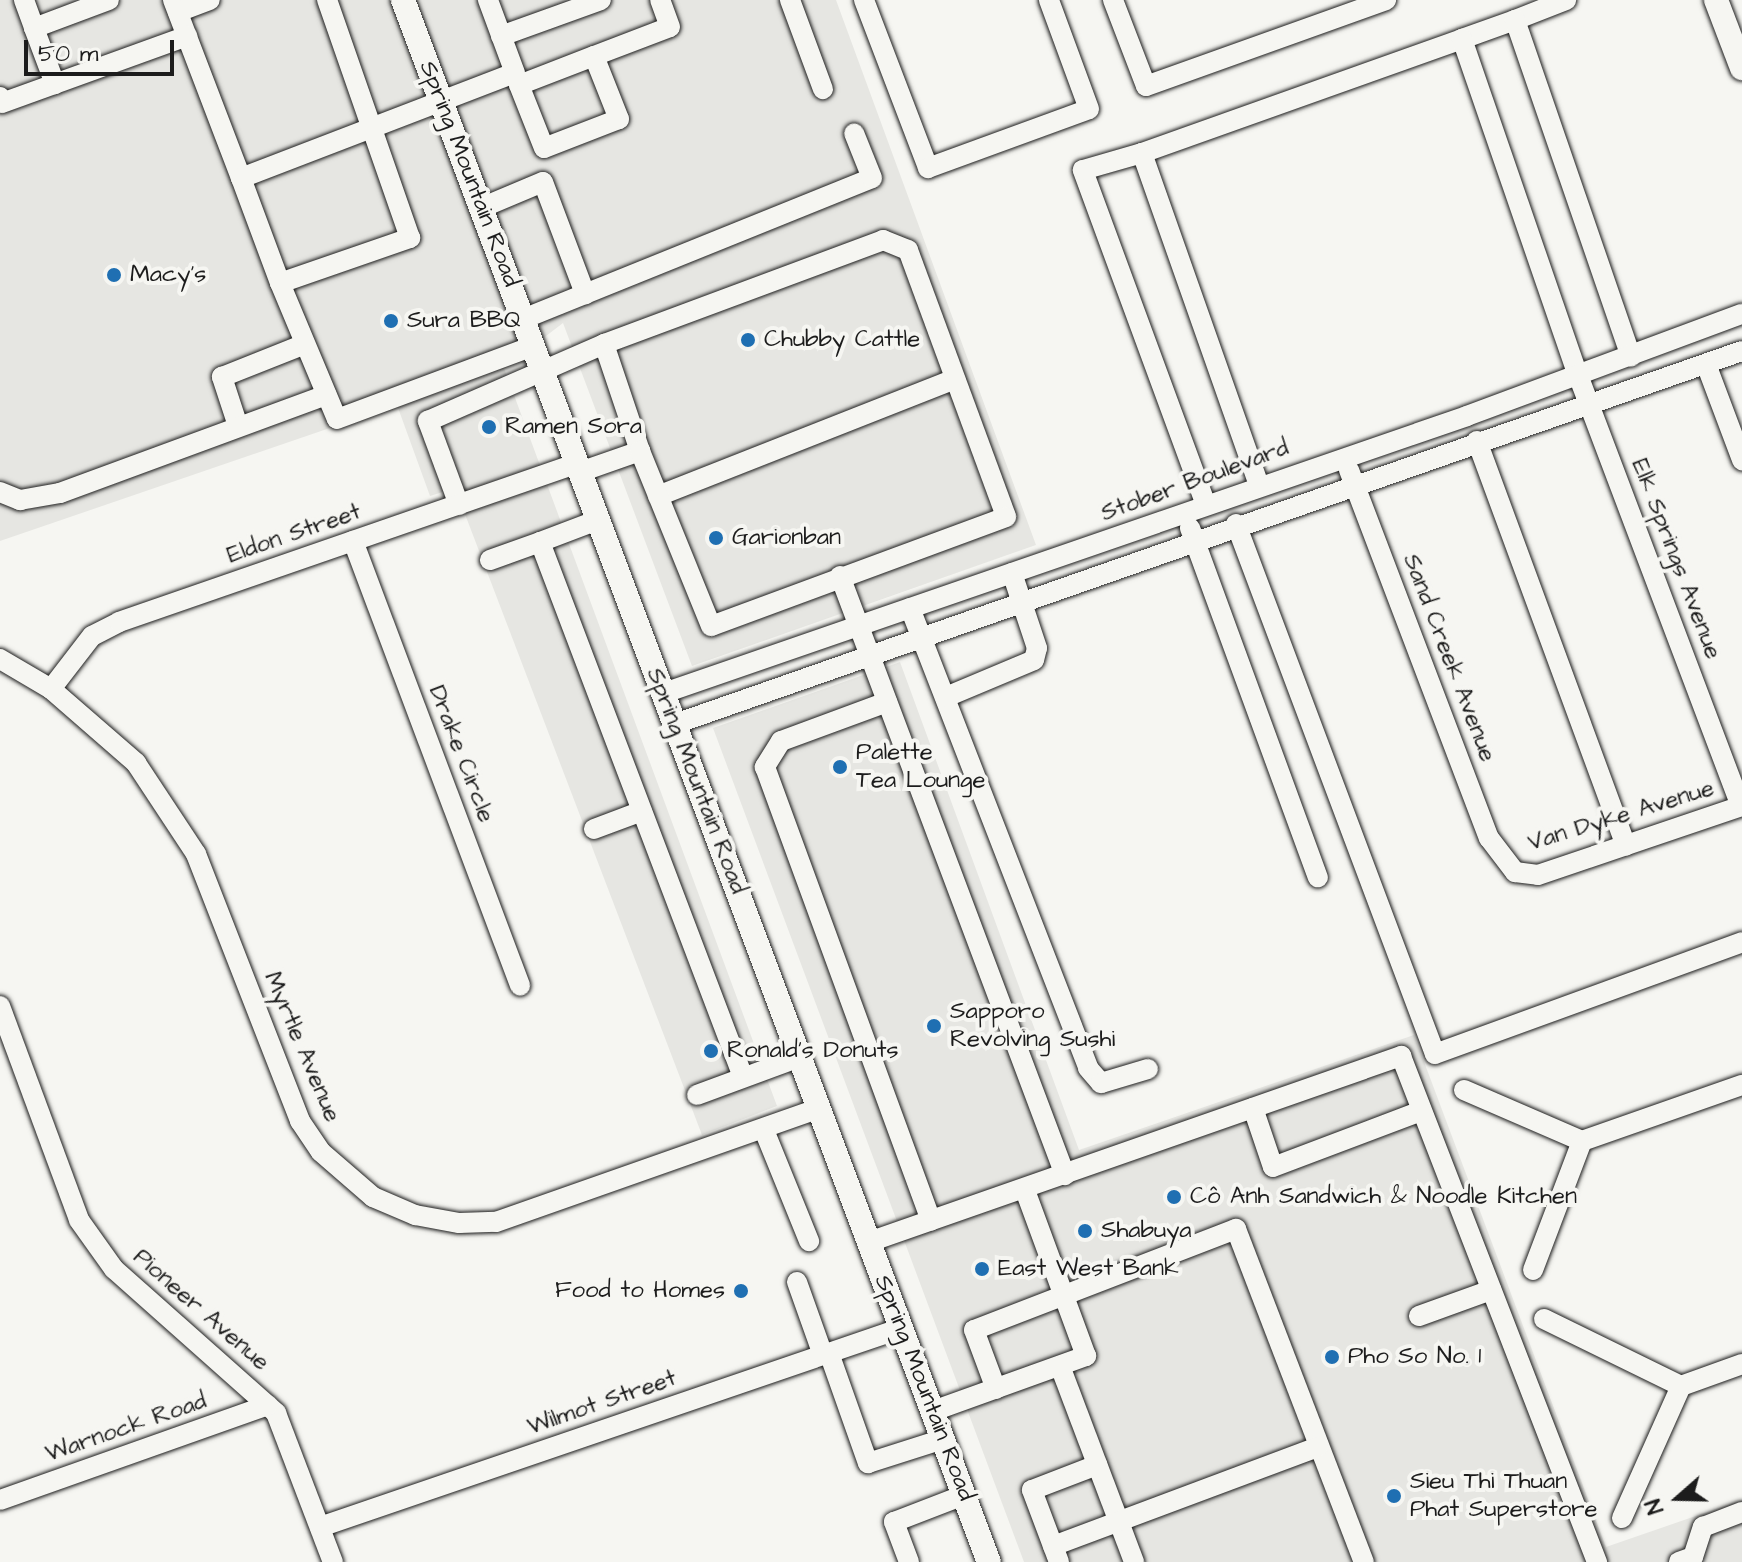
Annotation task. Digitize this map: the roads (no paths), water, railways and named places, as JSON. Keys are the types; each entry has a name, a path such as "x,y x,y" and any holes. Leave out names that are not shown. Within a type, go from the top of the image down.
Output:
{"main road":[{"name":"Spring Mountain Road","path":"403,0 989,1562"},
{"path":"1716,0 1737,41 1742,68"}],"street":[{"path":"24,0 55,84"},
{"path":"34,28 76,6 109,0"},
{"path":"210,0 175,6 280,283 337,419 533,346"},
{"path":"280,283 410,238 327,0"},
{"path":"488,0 544,148 619,119 594,56"},
{"path":"501,36 601,0"},
{"path":"241,178 441,102 594,56 670,27 660,0"},
{"path":"790,0 823,89"},
{"path":"864,0 928,168 1089,109 1049,0"},
{"path":"1113,0 1146,86 1385,0"},
{"path":"1206,505 1083,170 1142,153 1566,0"},
{"path":"1515,20 1631,357"},
{"path":"0,97 2,103 187,36"},
{"name":"Elk Springs Avenue","path":"1462,39 1578,375 1742,806"},
{"path":"523,319 872,178 854,133"},
{"path":"1142,153 1259,486"},
{"path":"481,208 543,182 585,294"},
{"path":"459,505 428,421 604,344 883,240 908,250 1006,517 711,626 640,451 604,344"},
{"name":"Stober Boulevard","path":"664,693 1631,357 1742,314"},
{"path":"238,426 222,377 305,344"},
{"path":"675,724 1236,524 1742,351"},
{"path":"1706,364 1742,460"},
{"path":"658,496 955,379"},
{"path":"0,492 20,500 60,493 327,395"},
{"path":"1477,441 1626,845"},
{"name":"Eldon Street","path":"51,689 92,636 119,622 459,505 640,451"},
{"name":"Sand Creek Avenue","path":"1343,457 1489,838 1515,872"},
{"path":"1184,514 1318,877"},
{"path":"490,560 598,520"},
{"path":"1236,524 1435,1054 1742,942"},
{"name":"Drake Circle","path":"353,541 520,986"},
{"path":"540,542 743,1077"},
{"path":"946,697 1034,660 1037,648 1012,573"},
{"path":"840,576 1065,1175"},
{"path":"910,608 1088,1068 1101,1083 1148,1069"},
{"name":"Myrtle Avenue","path":"0,659 51,689 136,763 196,854 300,1121 321,1152 373,1197 415,1215 459,1223 496,1222 764,1130 819,1108"},
{"path":"887,702 781,741 765,767 931,1221"},
{"name":"Van Dyke Avenue","path":"1515,872 1538,875 1742,806"},
{"path":"594,829 642,811"},
{"name":"Pioneer Avenue","path":"0,1006 79,1220 114,1269 276,1413 333,1562"},
{"path":"869,1242 1401,1056 1597,1562"},
{"path":"697,1095 800,1057"},
{"path":"1464,1090 1582,1141 1742,1085"},
{"path":"1253,1108 1273,1167 1421,1111"},
{"path":"764,1130 809,1241"},
{"path":"1533,1270 1582,1141"},
{"path":"933,1411 1086,1356 1025,1190"},
{"path":"996,1389 974,1330 1236,1229 1364,1562"},
{"path":"797,1282 868,1463 943,1439"},
{"path":"1419,1316 1491,1290"},
{"path":"1544,1319 1681,1386 1742,1364"},
{"name":"Wilmot Street","path":"320,1527 902,1328"},
{"path":"1060,1366 1134,1562"},
{"path":"1622,1518 1681,1386"},
{"name":"Warnock Road","path":"0,1500 268,1405"},
{"path":"1097,1465 1032,1490 1056,1554 1119,1520 1318,1447"},
{"path":"909,1562 894,1522 964,1495"},
{"path":"1679,1562 1693,1557 1703,1527 1742,1512"}],"place":[{"name":"Macy's","path":"114,275"},
{"name":"Sura BBQ","path":"391,321"},
{"name":"Chubby Cattle","path":"748,340"},
{"name":"Ramen Sora","path":"489,427"},
{"name":"Garionban","path":"716,538"},
{"name":"Palette Tea Lounge","path":"840,767"},
{"name":"Sapporo Revolving Sushi","path":"934,1026"},
{"name":"Ronald’s Donuts","path":"711,1051"},
{"name":"Cô Anh Sandwich & Noodle Kitchen","path":"1174,1197"},
{"name":"Shabuya","path":"1085,1231"},
{"name":"East West Bank","path":"982,1269"},
{"name":"Food to Homes","path":"741,1291"},
{"name":"Pho So No. 1","path":"1332,1357"},
{"name":"Sieu Thi Thuan Phat Superstore","path":"1394,1496"}]}
